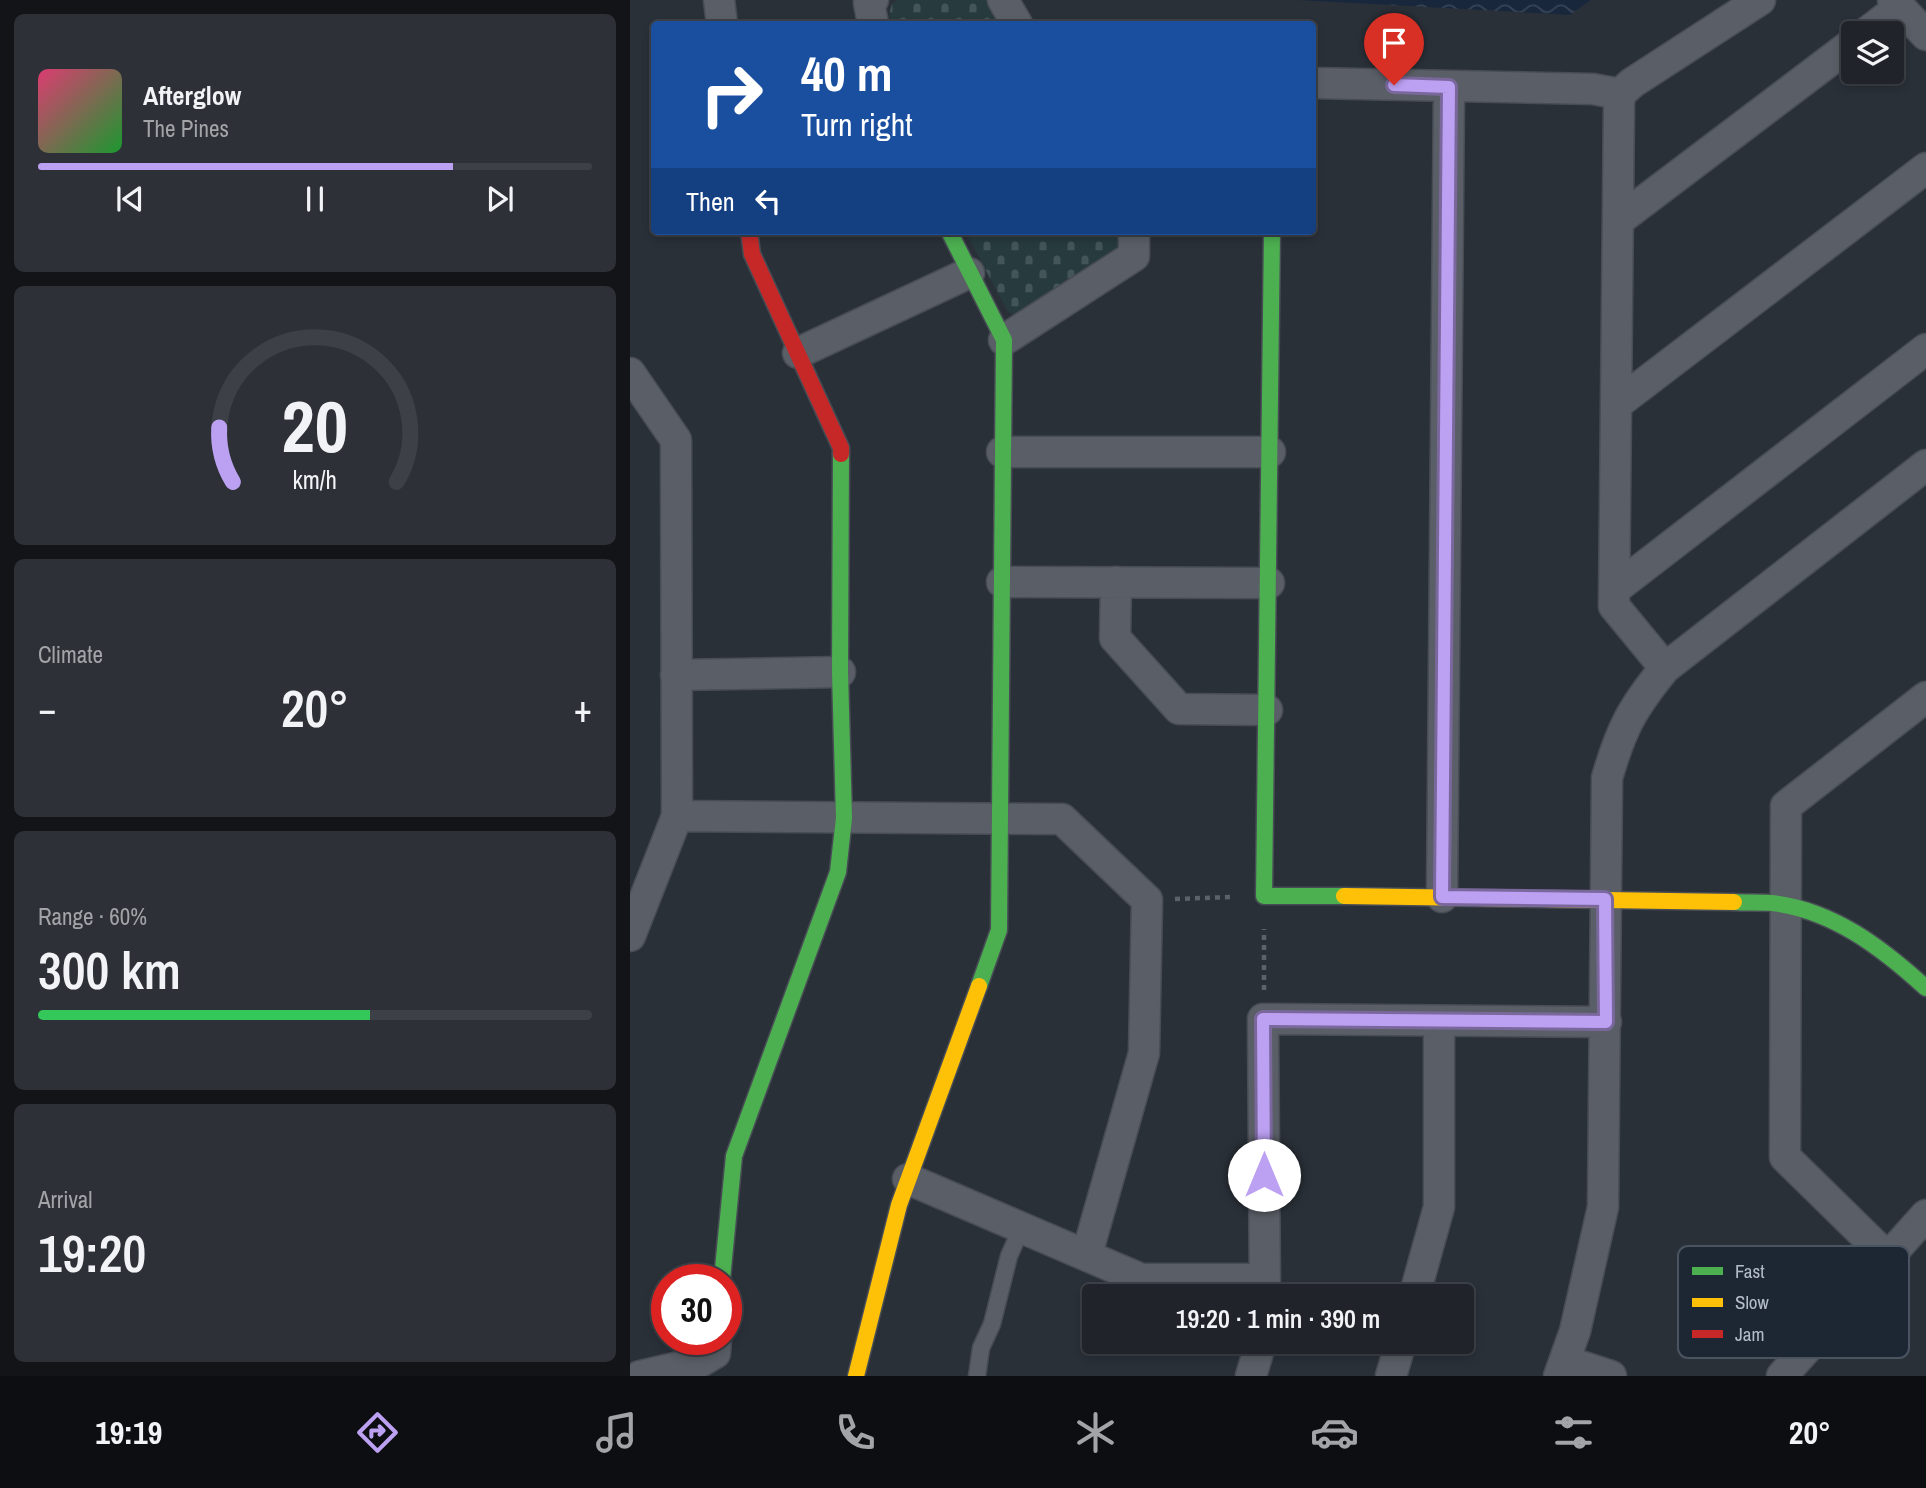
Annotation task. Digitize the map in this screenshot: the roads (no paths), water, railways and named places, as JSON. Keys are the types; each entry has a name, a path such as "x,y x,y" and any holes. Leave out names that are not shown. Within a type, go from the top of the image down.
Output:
{"street":[{"path":"719,0 722,21"},
{"path":"872,21 869,3 873,0"},
{"path":"1003,0 1015,21"},
{"path":"1665,668 1614,606 1620,94 1632,83 1760,0"},
{"path":"1878,21 1896,4 1926,35"},
{"path":"1619,220 1841,52"},
{"path":"1316,83 1593,89 1620,94"},
{"path":"1442,897 1449,87"},
{"path":"1617,404 1926,168"},
{"path":"723,1264 734,1156 838,872 844,818 840,673 841,448 752,254 750,235"},
{"path":"856,1376 899,1205 999,930 1004,340 951,235"},
{"path":"1004,340 1134,256 1134,235"},
{"path":"1272,235 1264,896 1758,901 1786,906 1841,924 1923,979"},
{"path":"797,353 969,273"},
{"path":"1615,589 1926,349"},
{"path":"630,373 676,440 677,816 630,936"},
{"path":"1002,452 1270,452"},
{"path":"1611,1376 1562,1368 1575,1331 1603,1207 1607,778 1619,739 1633,710 1665,668 1926,465"},
{"path":"1002,582 1269,583"},
{"path":"1116,582 1115,638 1179,709 1267,710"},
{"path":"676,674 840,673"},
{"path":"1876,1246 1784,1157 1786,806 1926,697"},
{"path":"677,816 1062,819 1147,900 1144,1053 1087,1254"},
{"path":"1265,1284 1263,1019 1606,1022"},
{"path":"1418,1284 1439,1207 1439,1021"},
{"path":"908,1179 1142,1279 1210,1284"},
{"path":"1899,1246 1926,1215"},
{"path":"1251,1376 1257,1354"},
{"path":"1391,1376 1397,1354"},
{"path":"640,1376 700,1362 712,1355"},
{"path":"1782,1376 1798,1358"}],"lane":[{"path":"977,1376 981,1348 992,1324 1009,1256 1021,1229"}],"water":[{"path":"1297,0 1591,0 1570,15"}]}
